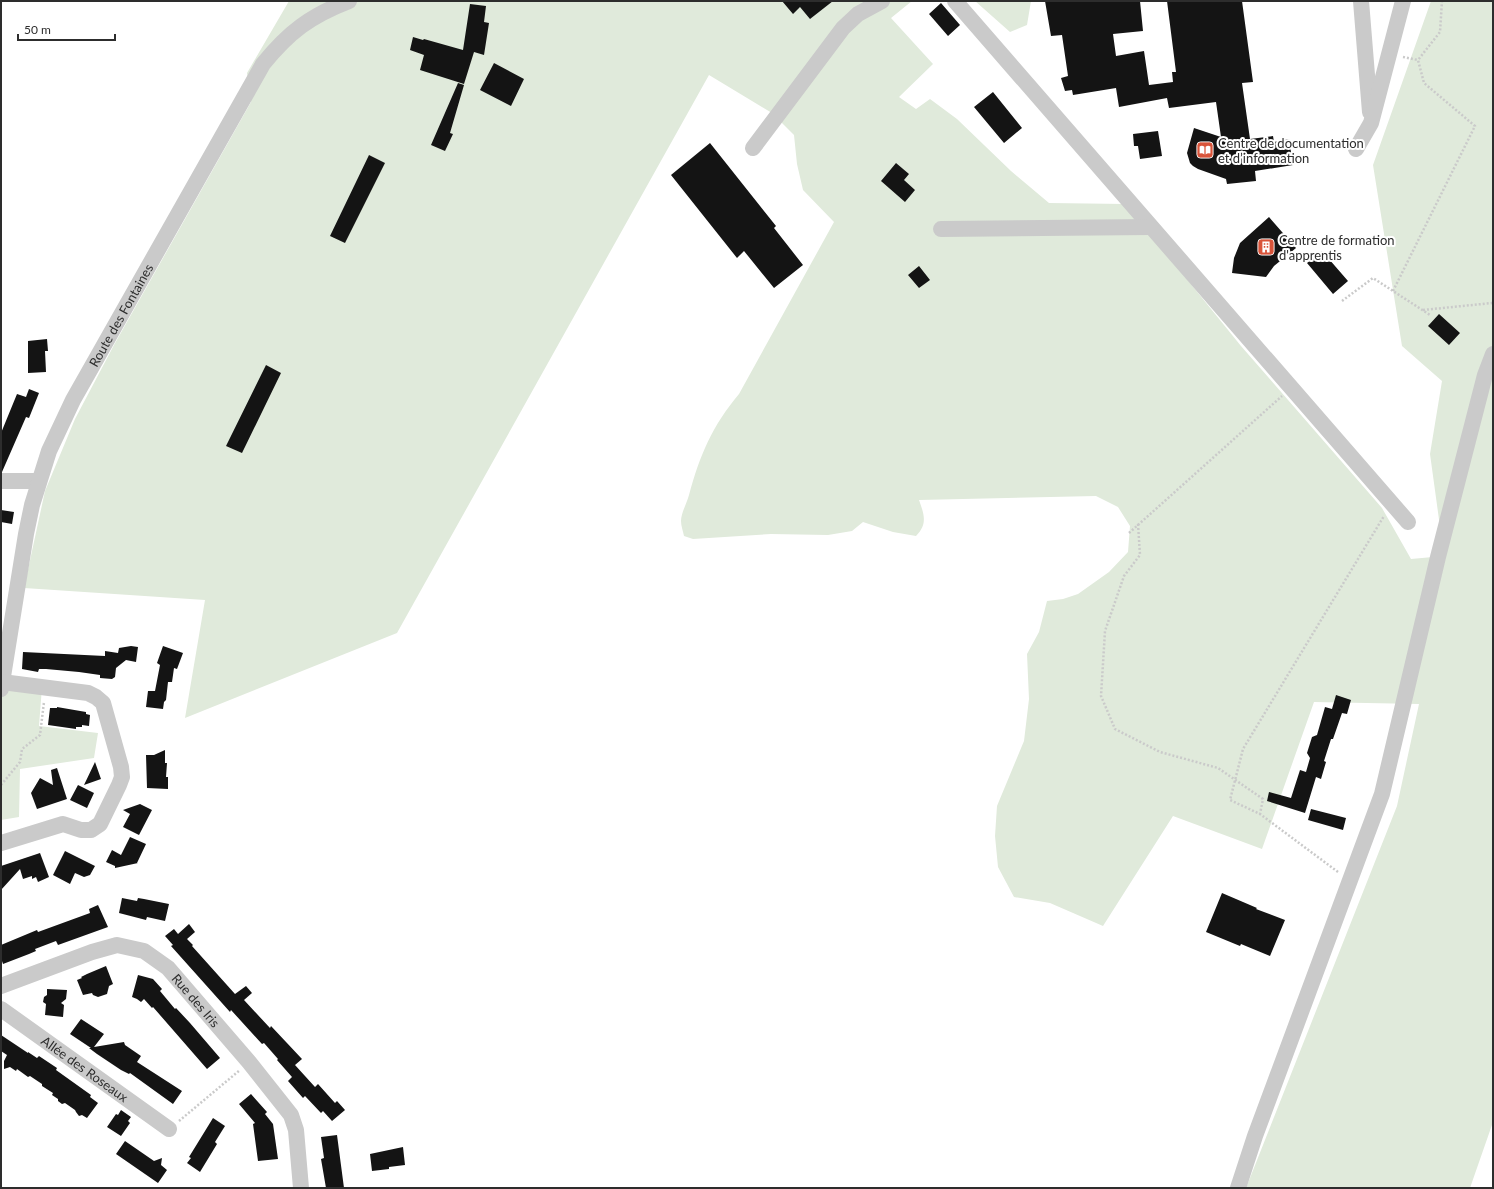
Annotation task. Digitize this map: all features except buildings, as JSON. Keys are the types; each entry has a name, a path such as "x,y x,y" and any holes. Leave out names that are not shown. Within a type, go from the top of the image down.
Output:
{"street":[{"name":"Route des Fontaines","path":"2,686 26,534 39,481 49,452 73,400 263,64 278,45 295,30 325,10 349,1"},
{"path":"753,148 843,28 858,14 882,1"},
{"path":"955,1 1408,522"},
{"path":"1361,1 1371,123"},
{"path":"1356,149 1371,123 1403,1"},
{"path":"941,229 1151,227"},
{"path":"1238,1188 1382,794 1438,557 1485,374 1493,354"},
{"path":"1,482 39,481"},
{"path":"1,843 63,824 80,830 91,830 100,824 122,777 121,767 103,703 96,697 88,692 2,686"},
{"name":"Rue des Iris","path":"1,986 92,952 117,945 144,951 168,968 249,1062 291,1114 296,1130 301,1188"},
{"name":"Allée des Roseaux","path":"1,1009 169,1129"}],"path":[{"path":"1393,291 1475,126 1424,83 1418,60 1440,32 1442,1"},
{"path":"1342,301 1373,278 1430,315"},
{"path":"1423,310 1493,302"},
{"path":"1129,533 1291,388"},
{"path":"1350,880 1260,814 1230,800 1243,750 1392,504"},
{"path":"1138,524 1140,555 1124,576 1105,631 1101,696 1115,729 1160,752 1218,768 1263,799 1260,814"},
{"path":"1,785 20,762 22,749 40,735 45,696"},
{"path":"169,1129 249,1062"}],"green space":[{"path":"289,1 912,1 891,18 933,64 899,97 916,109 930,99 957,119 1011,171 1049,203 1126,204 1241,346 1382,508 1411,559 1433,557 1441,534 1430,454 1442,381 1402,346 1373,165 1431,1 1493,1 1493,1122 1470,1188 1246,1188 1397,806 1419,704 1314,702 1262,849 1173,816 1103,926 1050,903 1014,897 998,867 995,836 997,806 1024,741 1029,699 1027,654 1039,632 1047,601 1063,599 1078,594 1109,572 1128,552 1130,526 1118,507 1096,496 919,500 924,523 920,532 916,536 893,532 863,522 852,531 828,535 771,534 693,539 684,536 681,518 698,467 714,429 739,394 834,222 803,190 797,164 794,135 772,113 709,75 397,633 185,718 205,600 24,588 45,491 75,419 114,345 251,102 247,73"},
{"path":"975,1 1031,1 1027,25 1010,32"},
{"path":"42,687 39,726 98,733 94,758 20,769 19,817 1,820 1,688"}],"place":[{"name":"Centre de documentation et d’information","path":"1205,150"},
{"name":"Centre de formation d'apprentis","path":"1266,247"}]}
